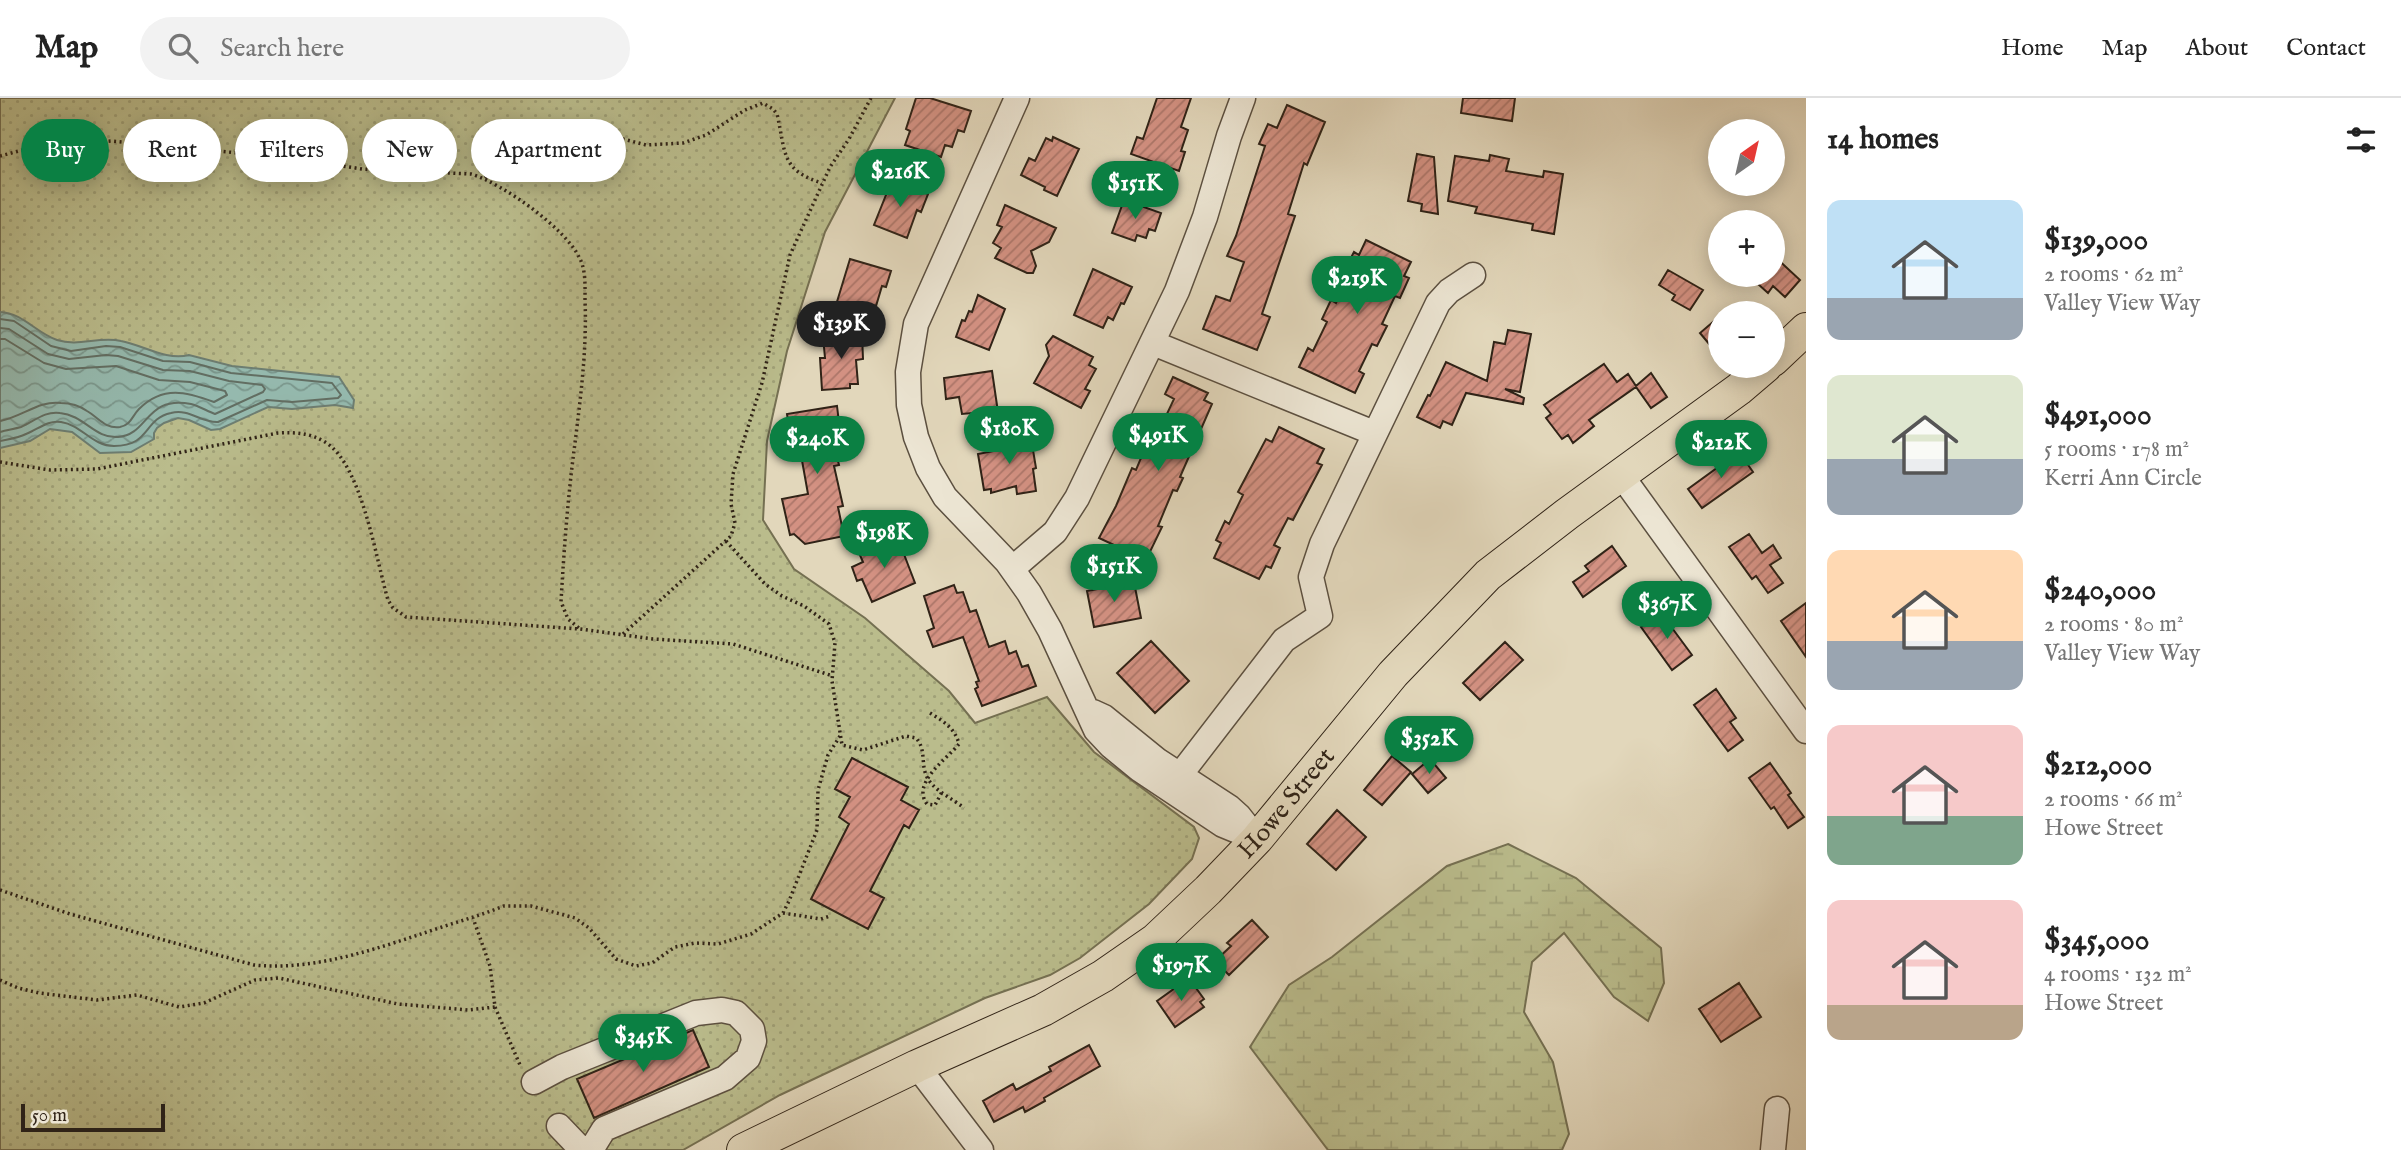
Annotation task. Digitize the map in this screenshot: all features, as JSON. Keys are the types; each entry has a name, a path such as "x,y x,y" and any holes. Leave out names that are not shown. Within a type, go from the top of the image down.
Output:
{"main road":[{"path":"1785,349 1806,329"},
{"name":"Howe Street","path":"743,1150 917,1066 1043,1010 1127,960 1181,917 1256,839 1393,674 1488,575 1752,378"}],"street":[{"path":"1017,98 921,308 912,340 908,372 909,405 916,438 936,483 961,515 1012,569 1050,630 1096,730 1139,769 1183,784 1223,825 1256,839"},
{"path":"1012,569 1044,542 1069,512 1153,342 1177,291 1205,217 1243,98"},
{"path":"1183,784 1284,640 1320,616 1311,577 1322,544 1438,303 1449,291 1473,275"},
{"path":"1153,342 1374,433"},
{"path":"1621,475 1806,731"},
{"path":"534,1082 562,1067 696,1013 722,1010 736,1013 752,1028 754,1041 748,1058 725,1078 604,1129 591,1150"},
{"path":"917,1066 981,1150"},
{"path":"1773,1150 1777,1109"},
{"path":"559,1126 582,1150"}],"path":[{"path":"622,635 734,531 731,493 735,462 762,383 790,255 822,183 871,98"},
{"path":"626,140 646,145 683,143 706,135 745,110 763,103 776,114 788,162 799,174 822,183"},
{"path":"0,156 34,147 112,141 301,159 362,169 449,171 471,175"},
{"path":"491,182 545,219 570,243 580,258 585,282 585,361 561,602 568,619 580,629"},
{"path":"0,462 50,470 97,468 278,433 304,433 327,443 345,461 372,537 388,600 399,613 420,619 580,629 733,644 833,676"},
{"path":"726,541 765,584 829,624 835,643 833,676 842,745 863,750 906,736 916,738 923,752 928,778 934,788 964,808"},
{"path":"930,713 949,726 959,744 928,778 922,798 927,804 935,805 942,792"},
{"path":"0,890 70,914 254,965 272,967 373,950 504,906 521,905 567,915 589,928 616,959 636,966 652,963 675,947 695,943 718,944 741,939 783,913 802,873 817,830 818,790 828,755 840,736"},
{"path":"783,913 821,919 830,916"},
{"path":"0,980 39,993 97,1000 131,994 179,1007 204,1003 255,980 271,978 398,1004 468,1010 495,1007 489,966 473,918"},
{"path":"271,978 272,967"}],"green space":[{"path":"0,98 895,98 825,232 787,351 767,441 763,520 794,569 865,618 949,691 975,723 1047,697 1094,752 1194,827 1199,838 1192,859 1149,904 1080,958 1050,975 985,998 780,1095 683,1150 0,1150"},
{"path":"1508,844 1576,878 1661,948 1664,983 1648,1021 1614,997 1564,933 1532,962 1524,1012 1553,1062 1569,1134 1562,1150 1328,1150 1250,1047 1289,985 1332,957 1447,866"}],"water":[{"path":"0,312 23,319 49,337 65,342 113,340 172,356 189,355 232,366 339,377 354,400 353,408 335,405 292,409 268,407 220,429 211,430 178,418 157,428 154,439 131,452 100,453 72,432 50,429 30,441 0,448"}],"building":[{"path":"916,98 930,98 971,111 964,132 958,130 952,147 945,145 941,157 905,145 910,131 906,129"},
{"path":"1157,98 1191,98 1181,127 1188,130 1181,151 1185,152 1179,171 1131,154 1137,137 1143,139"},
{"path":"1463,98 1515,98 1512,121 1461,113"},
{"path":"1287,105 1325,122 1307,165 1304,163 1288,214 1295,216 1262,314 1270,317 1257,350 1203,329 1216,296 1230,301 1244,262 1227,256 1265,146 1259,144 1268,124 1277,128"},
{"path":"1053,137 1079,149 1057,196 1021,175 1029,158 1035,161 1046,138 1052,141"},
{"path":"1417,154 1434,157 1438,214 1421,211 1422,204 1408,201"},
{"path":"1490,155 1509,159 1506,171 1543,177 1544,171 1563,174 1554,234 1532,230 1533,224 1475,213 1477,207 1448,201 1455,156 1489,161"},
{"path":"892,180 928,194 921,212 917,210 907,238 874,225"},
{"path":"1124,200 1161,213 1155,231 1149,229 1146,238 1137,235 1135,241 1112,233"},
{"path":"1005,205 1056,228 1049,242 1031,251 1036,266 1033,273 1027,273 995,258 1001,248 993,243 1002,227 997,225"},
{"path":"1366,240 1411,262 1404,276 1409,278 1400,298 1395,296 1382,324 1387,326 1377,346 1372,344 1359,371 1364,374 1355,393 1299,367 1308,348 1313,351 1327,322 1322,319 1331,300 1336,303 1350,274 1344,271 1354,252 1359,255"},
{"path":"850,259 891,271 886,287 882,286 876,306 871,305 868,314 836,305"},
{"path":"1785,266 1800,280 1785,297 1774,287 1785,287"},
{"path":"1093,269 1132,287 1113,320 1108,317 1103,328 1074,315"},
{"path":"1668,270 1703,290 1690,310 1672,300 1675,295 1659,285"},
{"path":"1761,287 1772,287 1768,293"},
{"path":"978,295 1005,309 989,350 956,337 962,320 965,321 969,311 972,312"},
{"path":"1708,326 1708,343 1700,333"},
{"path":"1508,330 1531,334 1520,392 1505,389 1524,398 1523,404 1466,393 1452,425 1443,421 1440,428 1417,417 1446,362 1487,381 1494,342 1505,344"},
{"path":"862,334 863,359 856,360 858,384 850,384 850,388 822,390 820,358 825,358 823,336"},
{"path":"1053,336 1093,357 1089,365 1096,369 1085,389 1090,391 1081,408 1034,383 1049,356 1046,345"},
{"path":"1604,364 1617,382 1628,374 1636,386 1651,373 1667,397 1651,408 1636,387 1589,420 1594,426 1573,443 1568,435 1562,439 1546,418 1551,414 1544,405"},
{"path":"992,371 999,419 973,423 972,413 962,414 959,397 946,399 944,378"},
{"path":"1173,377 1208,393 1204,400 1212,404 1180,477 1183,478 1177,491 1173,490 1158,526 1162,527 1146,560 1099,538 1132,468 1136,470 1146,446 1151,448 1174,399 1165,394"},
{"path":"837,406 843,456 837,457 839,465 834,466 843,506 838,507 844,536 805,544 794,534 790,535 782,499 808,494 798,438 791,439 787,414"},
{"path":"1279,427 1324,449 1317,463 1322,465 1293,520 1288,518 1274,545 1280,548 1271,568 1266,566 1259,579 1214,558 1221,543 1216,540 1225,521 1229,524 1243,495 1238,492 1266,439 1272,442"},
{"path":"1027,435 1029,444 1032,444 1036,468 1033,469 1036,491 1017,494 1016,486 991,493 991,489 984,490 978,454 999,450 997,440"},
{"path":"1739,452 1753,472 1702,508 1688,489"},
{"path":"1749,534 1762,553 1773,545 1781,558 1770,565 1783,583 1768,593 1756,576 1752,579 1729,547"},
{"path":"897,536 915,583 872,602 862,579 857,581 852,567 863,562 859,553"},
{"path":"1612,546 1626,566 1583,597 1573,582 1589,571 1585,566"},
{"path":"1134,582 1141,618 1094,627 1087,591"},
{"path":"954,585 957,593 963,592 970,612 976,610 989,647 1005,641 1009,654 1016,651 1022,667 1028,665 1036,686 982,706 975,689 978,687 976,682 979,681 963,637 933,647 927,631 934,628 924,596"},
{"path":"1806,603 1806,657 1781,621"},
{"path":"1661,613 1692,655 1672,670 1641,627"},
{"path":"1151,641 1189,681 1155,713 1117,673"},
{"path":"1505,642 1523,660 1480,700 1463,683"},
{"path":"1716,689 1736,718 1730,722 1743,740 1728,751 1694,705"},
{"path":"1392,756 1411,772 1382,805 1364,790"},
{"path":"852,758 908,787 901,800 919,810 909,828 904,825 870,891 884,898 868,929 811,899 849,824 839,817 850,797 835,789"},
{"path":"1430,759 1446,778 1428,793 1412,774"},
{"path":"1770,763 1804,817 1788,828 1749,778"},
{"path":"1337,810 1366,837 1336,870 1307,844"},
{"path":"1252,920 1268,937 1229,975 1215,961 1231,946 1227,943"},
{"path":"1185,981 1189,987 1193,984 1204,999 1200,1002 1204,1007 1175,1027 1157,1001"},
{"path":"1739,983 1761,1017 1721,1042 1699,1009"},
{"path":"693,1030 709,1067 594,1118 577,1079"},
{"path":"1089,1045 1100,1066 1025,1112 1023,1107 994,1122 983,1101 1013,1084 1016,1090 1051,1071 1049,1067"}]}
